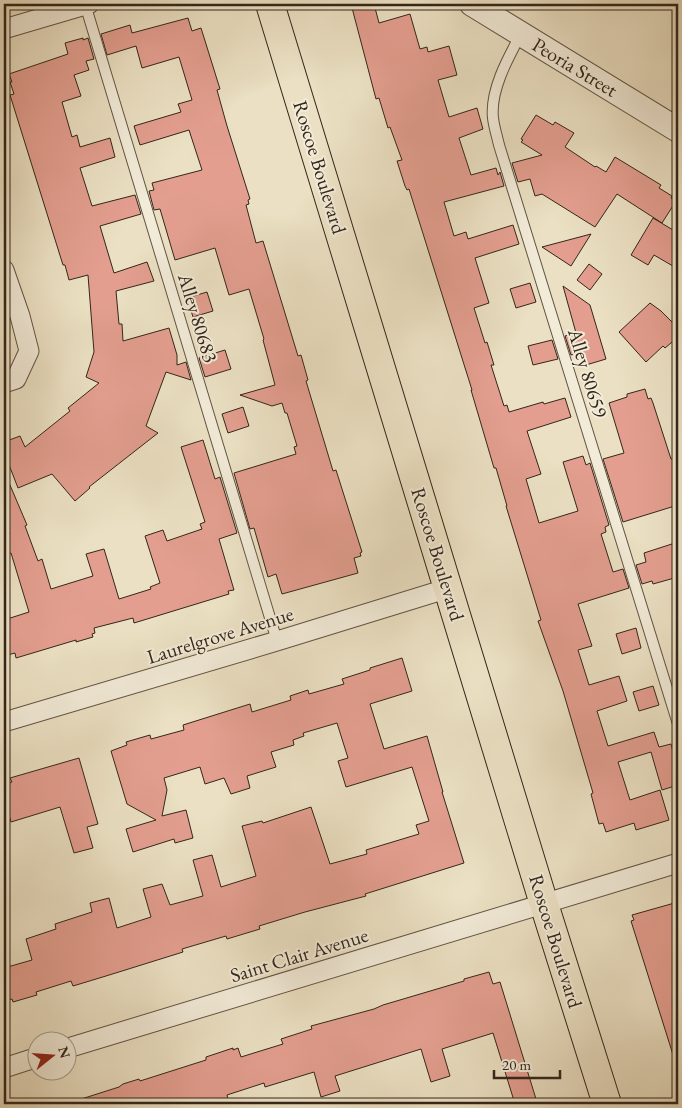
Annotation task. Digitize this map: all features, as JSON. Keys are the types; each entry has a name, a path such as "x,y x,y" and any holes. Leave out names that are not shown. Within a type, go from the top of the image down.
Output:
{"main road":[{"name":"Roscoe Boulevard","path":"270,4 544,904 607,1104"}],"street":[{"path":"4,29 86,4"},
{"name":"Peoria Street","path":"472,4 678,130"},
{"path":"4,270 20,316 29,352 10,381"},
{"name":"Laurelgrove Avenue","path":"4,722 449,588"},
{"name":"Saint Clair Avenue","path":"78,1045 678,863"},
{"path":"4,1068 28,1060"}],"lane":[{"name":"Alley 80683","path":"86,4 277,641"},
{"name":"Alley 80659","path":"521,34 502,68 496,97 493,117 499,145 678,724"}],"building":[{"path":"351,4 374,4 379,23 410,14 420,49 427,47 428,52 449,46 457,75 438,80 449,117 477,108 483,129 459,138 471,175 496,168 498,175 500,172 504,186 444,202 454,236 466,232 468,239 513,225 519,244 475,258 489,303 474,308 485,343 487,342 494,365 491,365 504,406 507,405 509,412 565,398 571,417 527,431 541,474 526,479 539,523 578,511 563,462 583,456 586,465 590,463 609,525 605,527 606,532 601,534 613,572 623,569 629,588 578,604 592,646 578,650 589,685 619,676 627,701 597,711 608,746 654,732 659,747 671,744 678,771 678,785 662,790 651,752 618,762 630,800 660,790 669,820 636,830 634,823 606,832 603,823 599,824 591,794 593,793 563,691 538,621 541,620 496,468 494,468 472,390 409,189 407,190 405,186 397,161 402,160 390,127 388,128 379,98 376,99"},
{"path":"188,18 192,31 201,28 220,89 217,90 227,126 250,199 248,200 249,204 246,205 256,243 263,241 298,356 301,355 308,380 306,381 333,471 336,470 362,552 360,553 361,556 354,558 358,573 282,594 276,574 268,577 254,528 250,529 234,473 296,454 294,447 297,446 282,403 272,406 240,395 275,385 249,289 229,295 215,248 175,260 160,209 154,210 149,191 154,190 152,183 202,170 189,130 140,145 134,126 181,112 178,104 192,100 179,57 142,68 136,46 107,55 101,34 130,25 132,33"},
{"path":"83,38 83,40 88,38 94,59 86,61 89,70 74,75 81,96 62,102 72,137 77,135 80,147 110,138 115,157 80,168 92,206 135,195 141,214 100,226 114,273 147,262 154,281 116,291 119,324 122,324 123,341 169,328 177,355 177,365 186,362 191,380 166,372 146,426 158,433 89,487 75,501 52,474 18,488 4,452 4,442 20,436 25,447 70,411 68,408 99,383 86,377 94,352 88,275 69,280 65,265 63,265 10,95 14,94 9,74 68,54 65,43"},
{"path":"536,115 553,125 555,122 574,133 565,147 595,167 606,172 615,157 661,185 659,188 672,196 671,198 676,201 662,223 617,194 595,227 542,194 535,196 530,179 518,182 512,163 542,155 521,142"},
{"path":"653,218 678,233 678,269 654,255 648,265 631,255"},
{"path":"591,234 571,266 542,247"},
{"path":"589,264 602,274 590,290 577,280"},
{"path":"530,283 536,302 516,308 510,289"},
{"path":"563,286 590,305 606,359 586,365 582,352 571,355 565,336 576,333"},
{"path":"207,292 213,311 193,317 187,298"},
{"path":"650,303 678,328 678,337 665,348 663,346 646,362 619,332"},
{"path":"552,340 558,359 533,365 528,346"},
{"path":"225,350 231,369 205,377 199,358"},
{"path":"645,389 648,399 651,398 653,403 671,459 678,457 678,505 623,522 603,459 624,453 609,403 627,397 627,394"},
{"path":"243,407 249,426 228,433 222,414"},
{"path":"203,440 215,479 220,477 237,533 219,539 234,590 228,591 229,594 134,623 133,618 94,628 95,633 92,634 93,637 76,642 76,640 16,658 15,653 4,656 4,620 29,612 11,553 8,554 4,541 4,537 10,534 4,520 4,471 27,525 25,526 38,561 42,559 51,589 93,576 86,554 104,549 119,599 151,589 150,587 160,583 145,536 163,530 167,541 202,529 200,524 205,522 181,447"},
{"path":"678,542 678,577 653,584 652,581 642,584 636,565 646,562 644,553"},
{"path":"636,628 641,648 622,654 616,634"},
{"path":"402,658 412,691 370,704 384,749 427,736 464,863 365,894 366,896 259,926 260,929 227,939 226,936 182,949 183,952 73,986 71,981 36,992 37,995 13,1002 12,999 4,1001 4,968 32,960 26,939 56,929 55,924 92,912 90,903 109,898 117,928 151,917 143,889 162,884 170,905 203,896 193,860 212,855 221,887 256,876 242,826 262,821 263,823 311,807 330,864 367,854 366,850 419,834 416,825 429,821 412,767 346,787 338,761 348,758 337,723 303,733 304,736 293,740 294,745 271,752 276,767 247,776 250,788 231,794 224,778 205,784 200,767 164,778 167,790 162,816 186,810 193,838 175,843 174,839 133,852 126,829 156,820 127,804 111,751 127,745 126,742 150,735 151,739 184,730 183,725 250,704 252,712 291,700 290,696 308,690 309,694 344,684 342,679"},
{"path":"653,686 659,705 639,711 633,692"},
{"path":"79,758 98,824 87,827 93,848 74,853 60,807 11,822 7,808 4,809 4,785 12,782 10,778"},
{"path":"678,902 678,1057 674,1058 631,921 634,920 632,915"},
{"path":"489,972 493,984 500,982 536,1099 515,1104 493,1033 442,1049 450,1076 431,1082 421,1049 335,1076 340,1091 321,1097 314,1072 265,1087 264,1083 227,1095 229,1104 76,1104 75,1101 123,1084 139,1079 140,1081 206,1060 206,1057 233,1048 233,1050 238,1048 241,1057 283,1044 281,1039 312,1029 311,1026 374,1009"}]}
